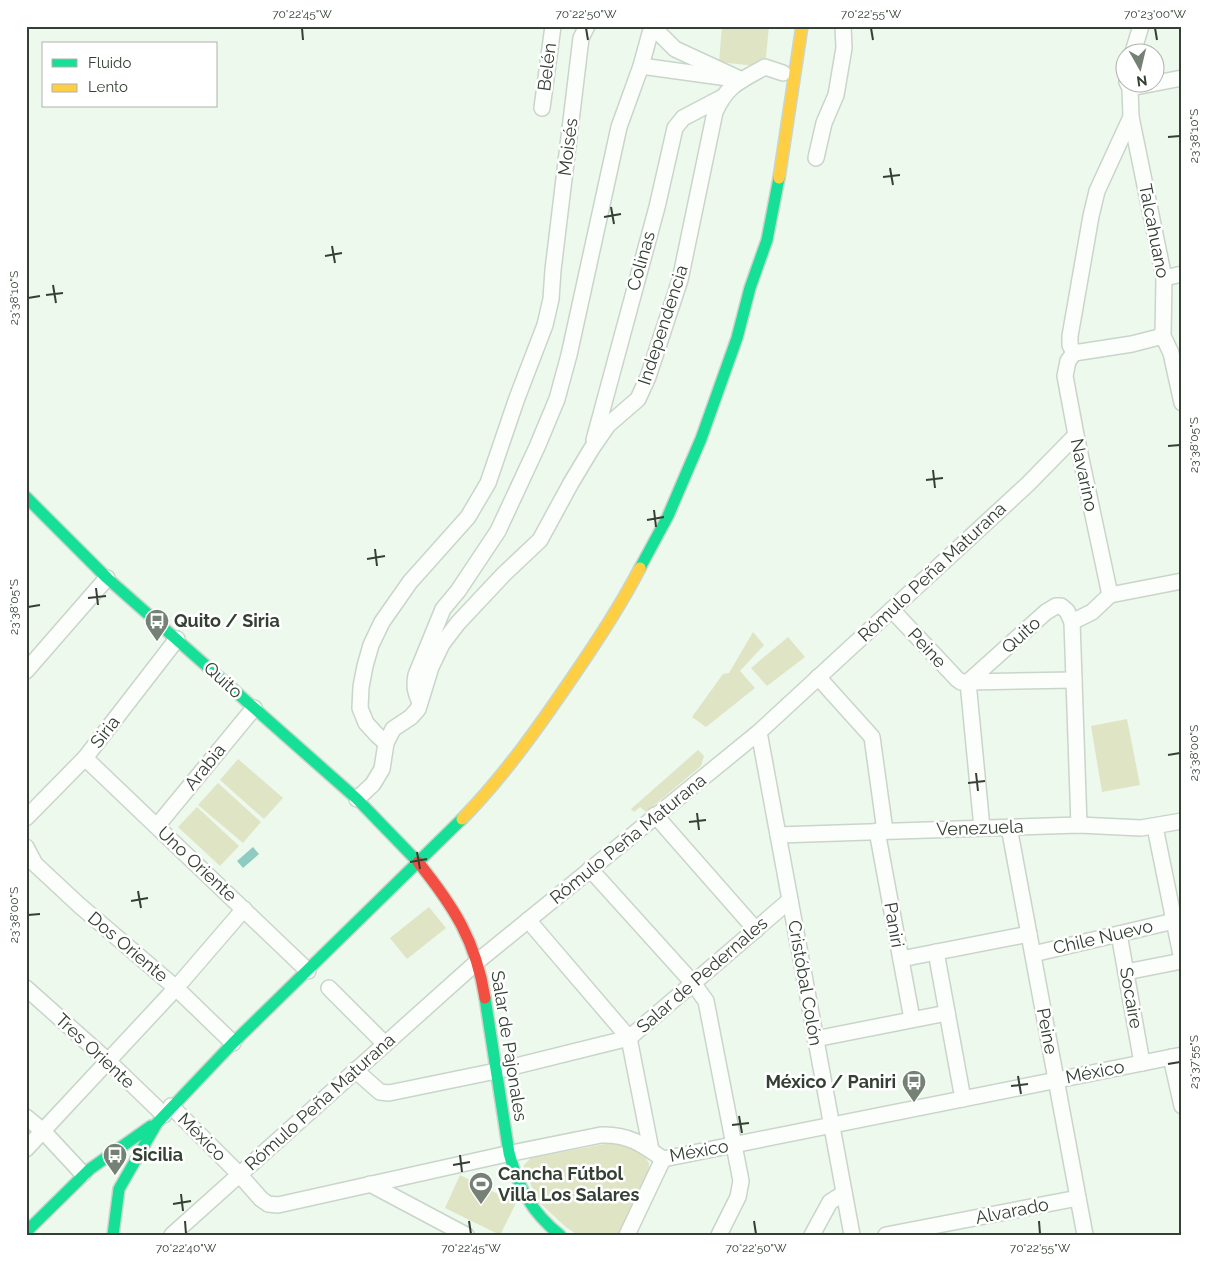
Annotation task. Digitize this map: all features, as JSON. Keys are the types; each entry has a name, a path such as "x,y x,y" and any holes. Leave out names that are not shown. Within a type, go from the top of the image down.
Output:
{"main road":[{"path":"26,1232 84,1174 164,1115 233,1043 419,863 478,803 516,758 578,671 634,580 668,516 701,439 737,338 750,288 767,240 782,164 802,26"},
{"path":"750,288 762,206"},
{"name":"Quito","path":"28,502 106,578 357,799 419,863"},
{"name":"Salar de Pajonales","path":"419,863 459,918 478,961 509,1153 516,1180 525,1198 541,1218 560,1235"},
{"path":"113,1235 119,1189 164,1115"}],"street":[{"name":"Belén","path":"542,108 553,26"},
{"name":"Moisés","path":"386,743 366,723 360,708 359,698 362,680 371,645 382,622 410,582 468,517 488,483 517,398 545,325 551,299 581,38 587,26"},
{"path":"420,702 414,684 416,675 443,609 458,591 498,531 557,399 569,354 620,127 641,66 652,26 675,48 742,80"},
{"path":"816,158 824,123 836,95 844,48 843,26"},
{"path":"1136,42 1141,26"},
{"path":"641,66 742,80"},
{"name":"Independencia","path":"357,799 373,784 382,768 386,743 392,730 411,717 418,709 431,667 442,644 458,623 504,574 540,540 592,448 608,425 638,399 648,377 680,280 715,112 721,98 733,85 765,67 783,73"},
{"path":"1166,80 1182,78"},
{"name":"Talcahuano","path":"1129,92 1131,118 1164,278 1163,336 1171,353 1182,403"},
{"name":"Colinas","path":"592,448 636,279 657,207 675,128 682,118 721,98"},
{"name":"Navarino","path":"1110,595 1065,376 1068,361 1074,353 1070,345 1070,336 1097,191 1131,118"},
{"path":"1164,278 1182,274"},
{"path":"1074,353 1132,344 1163,336"},
{"name":"Rómulo Peña Maturana","path":"172,1235 478,961 759,732 1028,484 1076,435"},
{"path":"26,672 106,578"},
{"path":"1080,825 1072,622 1092,612 1110,595 1182,581"},
{"name":"Quito","path":"968,682 1052,608 1061,606 1065,608 1072,622"},
{"name":"Peine","path":"892,610 956,679 961,682 968,682"},
{"name":"Siria","path":"26,818 85,758 177,639"},
{"name":"Paniri","path":"818,677 872,738 881,831 912,1019"},
{"path":"982,828 968,682 1074,680"},
{"name":"Arabia","path":"156,826 254,708"},
{"name":"Cristóbal Colón","path":"759,732 852,1235"},
{"name":"Uno Oriente","path":"85,758 308,971"},
{"path":"655,815 756,930"},
{"name":"Venezuela","path":"778,835 1080,825 1127,828 1155,827 1182,821"},
{"name":"Peine","path":"1009,827 1085,1235"},
{"path":"1126,972 1182,961 1155,827"},
{"name":"Dos Oriente","path":"26,847 31,869 79,905 176,988 233,1043"},
{"path":"590,869 693,983 704,997 709,1009 740,1171 740,1191 719,1235"},
{"name":"Salar de Pedernales","path":"355,1070 376,1090 384,1093 496,1071 629,1038 790,900"},
{"path":"26,1149 176,988 244,909"},
{"path":"528,920 629,1038 650,1150"},
{"name":"Chile Nuevo","path":"1033,954 1174,921"},
{"name":"Chile Nuevo","path":"901,959 1029,934"},
{"name":"Socaire","path":"1119,934 1142,1063"},
{"path":"936,952 964,1099"},
{"name":"Tres Oriente","path":"26,988 108,1061 164,1115"},
{"path":"329,988 385,1044"},
{"path":"816,1038 947,1013"},
{"path":"1177,1056 1182,1106"},
{"name":"México","path":"164,1115 239,1174 261,1199 273,1206 509,1153 600,1135 624,1136 632,1139 663,1159 1177,1056"},
{"path":"26,1117 43,1131 84,1174"},
{"path":"627,1235 663,1159"},
{"path":"370,1184 466,1235"},
{"path":"812,1235 830,1202 844,1193"},
{"name":"Alvarado","path":"886,1235 1078,1198"}],"green space":[{"path":"722,26 769,26 765,67 719,62"},
{"path":"753,632 764,645 740,671 755,688 706,727 692,717 723,674 729,673"},
{"path":"788,637 805,657 767,686 751,668"},
{"path":"1127,719 1140,785 1102,792 1091,726"},
{"path":"698,750 704,756 701,766 646,812 640,807 634,812 631,809"},
{"path":"238,759 283,798 264,819 220,780"},
{"path":"218,783 261,822 243,843 198,805"},
{"path":"197,807 239,846 220,866 178,827"},
{"path":"429,907 446,928 407,959 390,938"},
{"path":"610,1143 629,1145 642,1153 649,1163 645,1181 618,1235 578,1235 567,1228 541,1204 523,1170 524,1165 531,1158"},
{"name":"Cancha Fútbol Villa Los Salares","path":"460,1175 516,1203 500,1235 445,1208"}],"water":[{"path":"253,847 259,854 243,868 237,861"}],"traffic: fast":[{"path":"640,568 668,516 701,439 737,338 750,288 767,240 779,178"},
{"path":"26,497 107,578 357,799 418,862"},
{"path":"113,1235 119,1189 157,1123 233,1043 462,819"},
{"path":"485,998 509,1153 527,1198 541,1218 560,1235"},
{"path":"26,1232 90,1169 151,1126"}],"traffic: slow":[{"path":"779,178 802,26"},
{"path":"462,819 507,767 548,712 609,622 640,568"}],"traffic: jam":[{"path":"418,862 462,925 476,959 485,998"}],"place":[{"name":"Quito / Siria","path":"157,642"},
{"name":"México / Paniri","path":"914,1103"},
{"name":"Sicilia","path":"115,1176"},
{"name":"Cancha Fútbol Villa Los Salares","path":"481,1205"}]}
